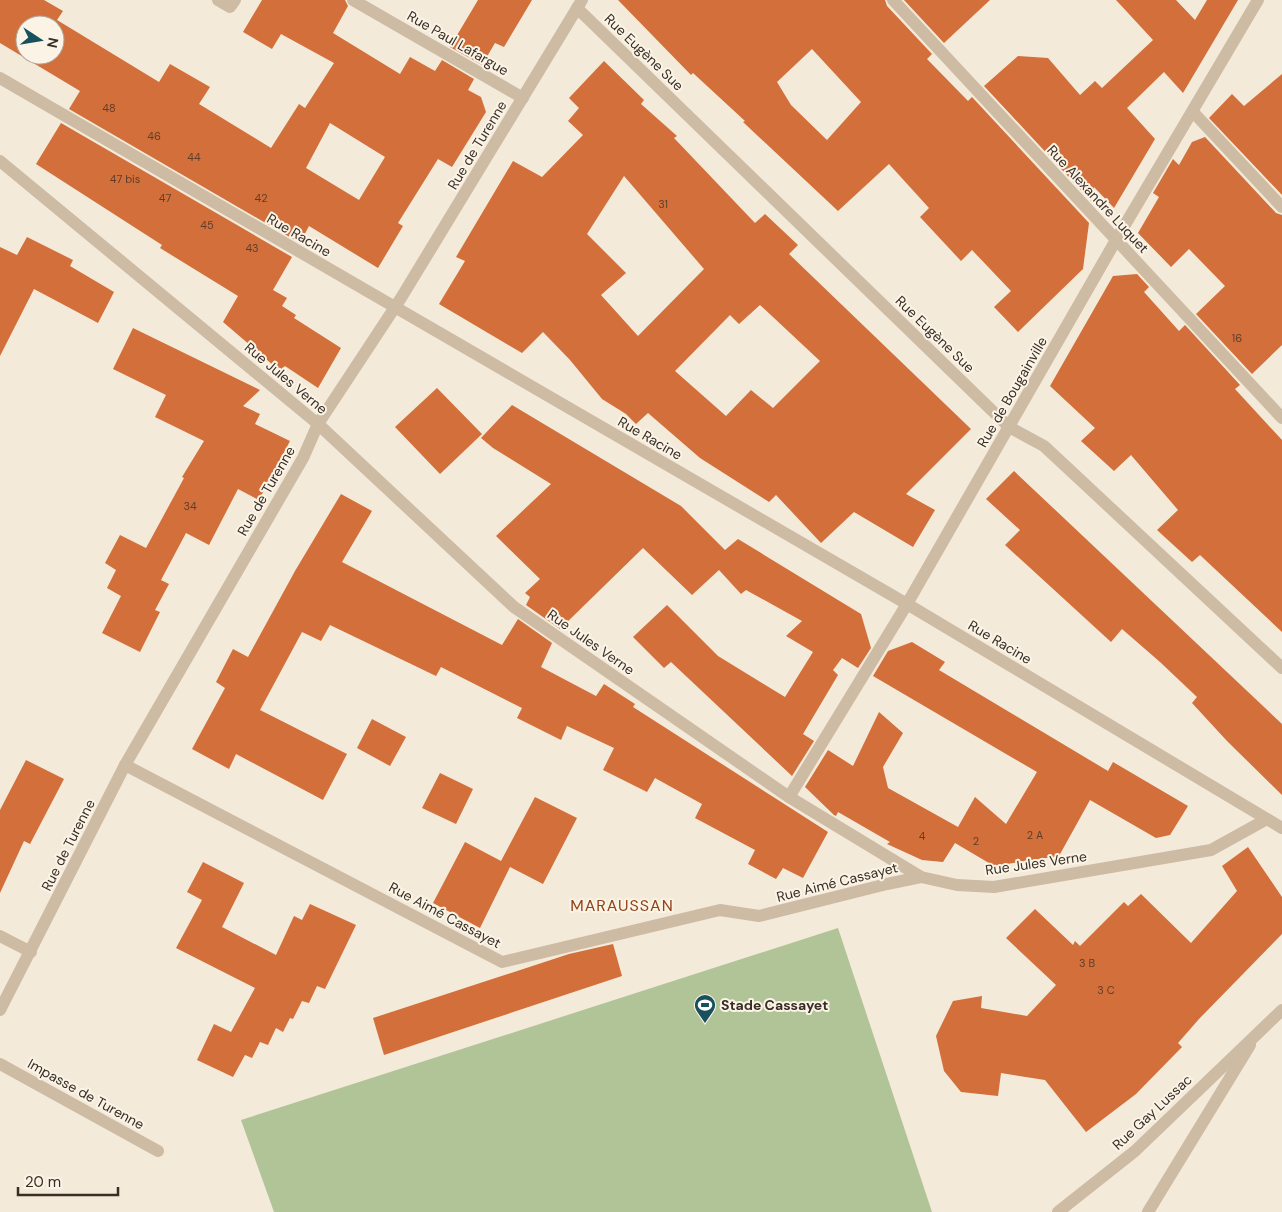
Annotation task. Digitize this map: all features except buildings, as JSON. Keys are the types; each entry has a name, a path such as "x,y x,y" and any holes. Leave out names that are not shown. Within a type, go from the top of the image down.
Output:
{"street":[{"path":"218,0 230,7 235,0"},
{"name":"Rue Paul Lafargue","path":"353,0 523,98"},
{"name":"Rue Alexandre Luquet","path":"893,0 1282,418"},
{"name":"Rue de Bougainville","path":"788,797 906,604 1116,240 1258,0"},
{"name":"Rue de Turenne","path":"0,1010 125,764 303,458 318,424 395,308 580,4"},
{"name":"Rue Eugène Sue","path":"580,4 1009,427 1044,446 1282,668"},
{"name":"Rue Racine","path":"0,78 906,604 1282,828"},
{"path":"1193,112 1282,207"},
{"name":"Rue Jules Verne","path":"0,161 318,424 514,606 788,797 921,878 957,885 994,888 1211,850 1266,819"},
{"name":"Rue Aimé Cassayet","path":"125,764 502,962 720,910 759,916 888,884 921,878"},
{"path":"0,936 31,952"},
{"name":"Rue Gay Lussac","path":"1058,1212 1135,1151 1261,1028 1282,1010"},
{"name":"Rue Gay Lussac","path":"1148,1212 1261,1028"},
{"name":"Impasse de Turenne","path":"0,1064 158,1151"}],"green space":[{"name":"Stade Cassayet","path":"838,928 932,1212 274,1212 241,1120"}],"place":[{"name":"Stade Cassayet","path":"705,1024"}],"district":[{"name":"MARAUSSAN","path":"622,905"}]}
